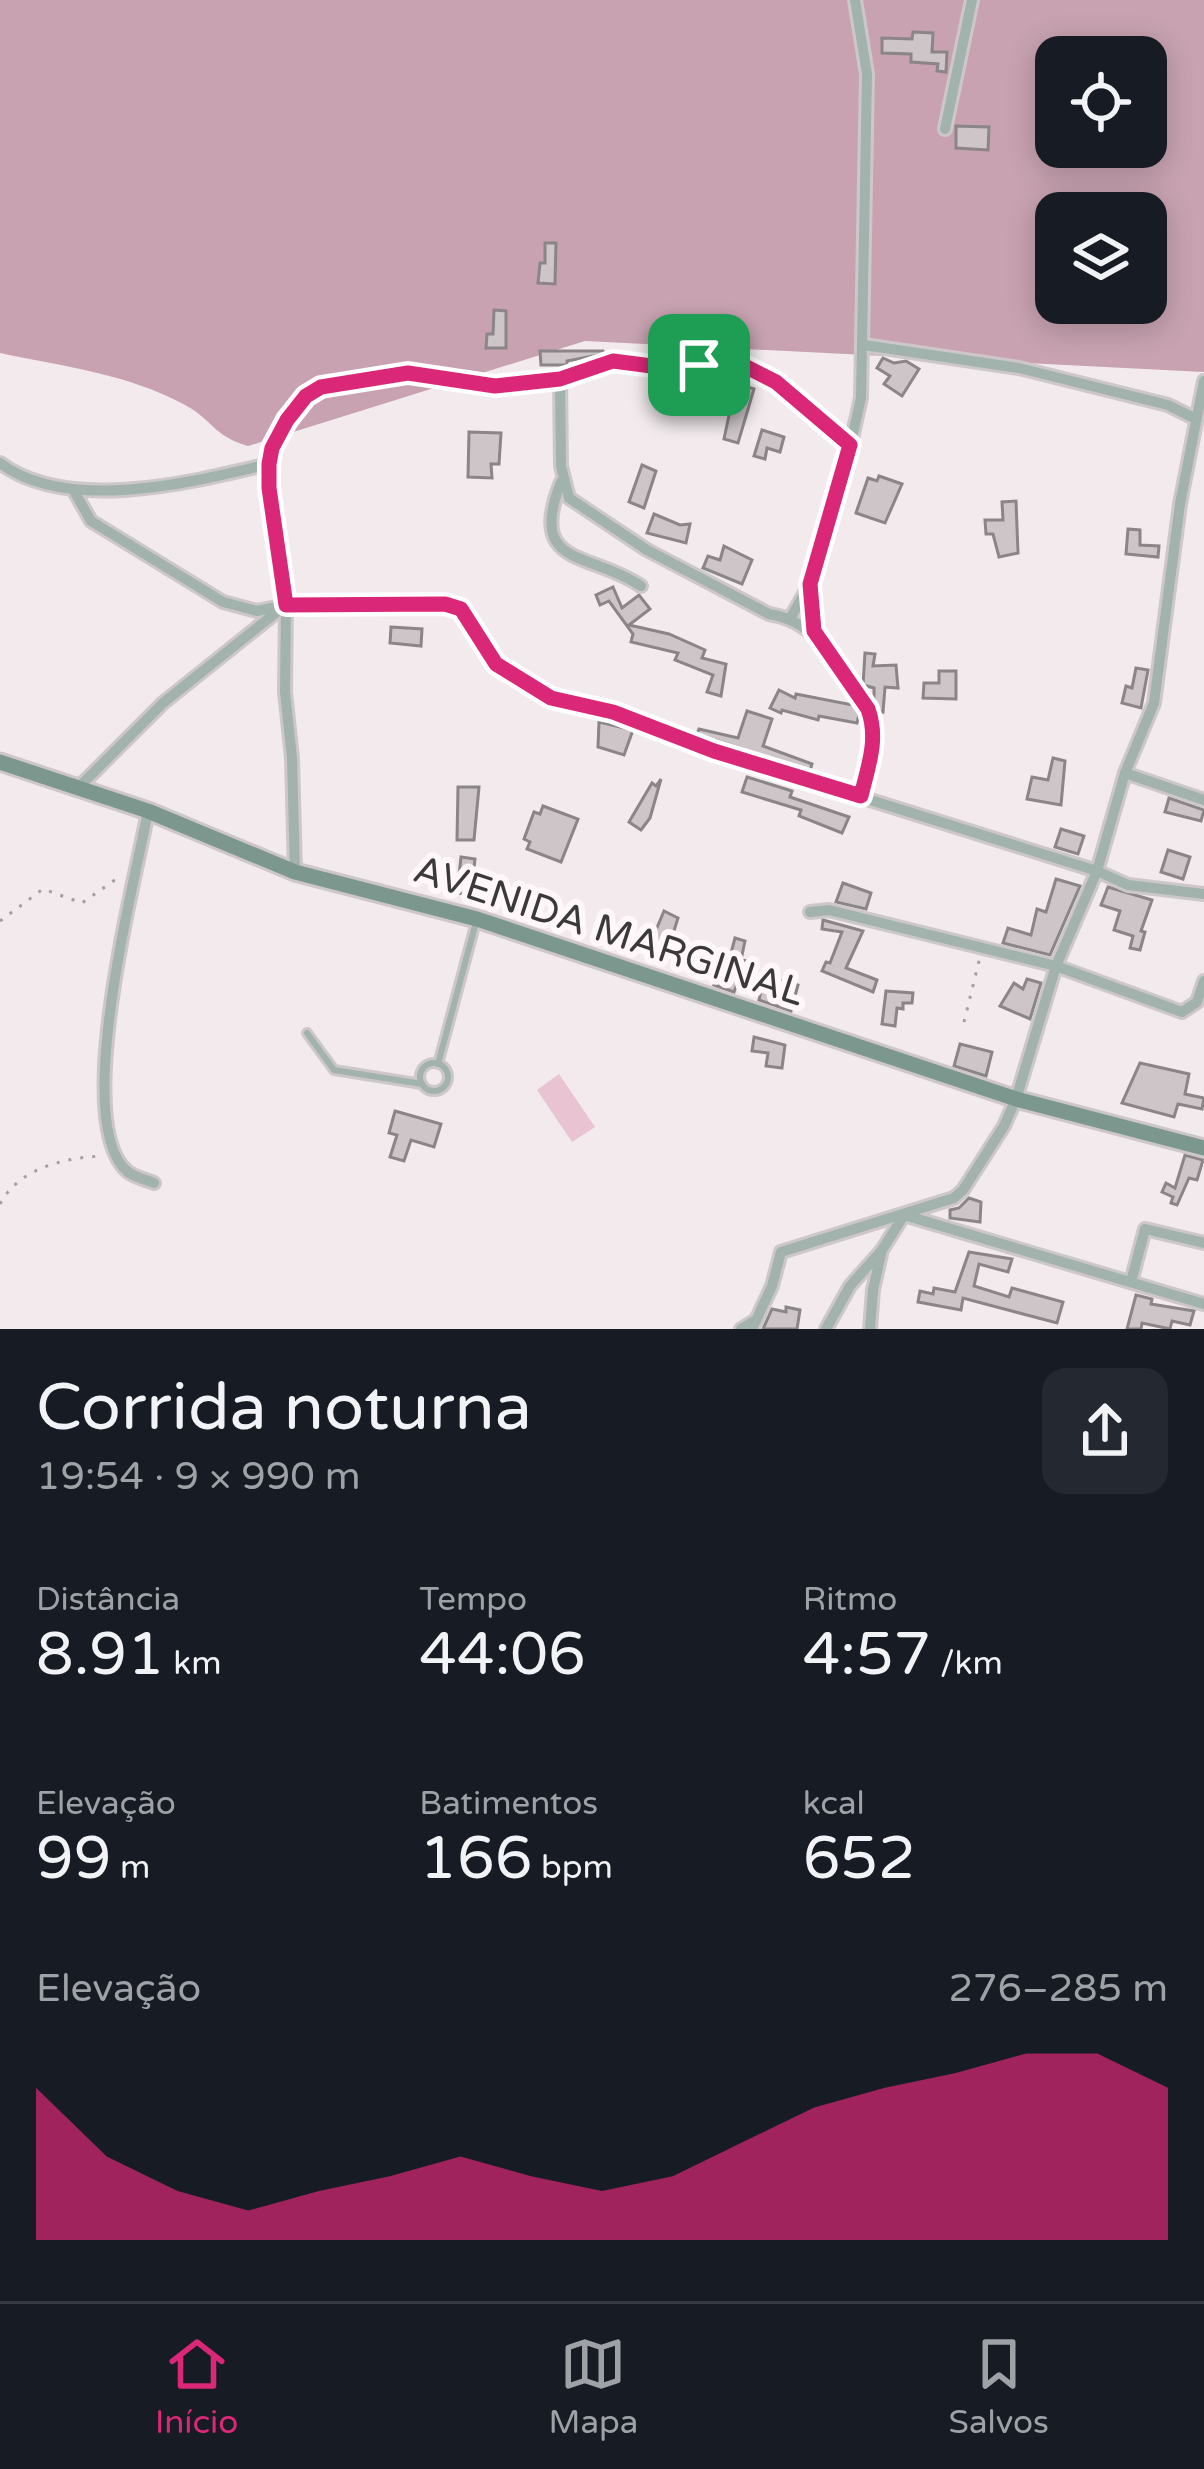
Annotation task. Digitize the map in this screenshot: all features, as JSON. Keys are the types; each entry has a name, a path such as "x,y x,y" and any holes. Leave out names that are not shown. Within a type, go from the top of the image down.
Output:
{"street":[{"path":"790,617 810,584 861,398 867,74 855,0"},
{"path":"945,129 972,0"},
{"path":"865,345 1019,368 1168,405 1196,418"},
{"path":"295,872 285,692 286,605 269,464 287,420 306,396 321,387 408,373 495,386 560,379 613,361 675,369 733,360 776,382 850,445"},
{"path":"560,379 562,479 569,497 647,550 769,614 790,617 814,631 873,723 875,739 861,796"},
{"path":"741,1329 754,1324 781,1252 954,1198 1004,1126 1057,966 1097,872 1125,773 1154,704 1160,633 1204,381"},
{"path":"0,464 28,479 74,491 178,484 269,464"},
{"path":"562,479 553,499 553,542 566,555 622,572 641,586"},
{"path":"74,491 91,521 223,602 257,611 286,605 445,604 461,609 496,664 551,698 613,712 714,751 1128,885 1204,894"},
{"path":"810,584 814,631"},
{"path":"80,786 163,704 286,605"},
{"name":"AVENIDA MARGINAL","path":"0,762 148,811 295,872 476,919 1016,1099 1204,1148"},
{"path":"1125,773 1204,800"},
{"path":"148,811 102,1070 117,1156 128,1172 154,1183"},
{"path":"811,912 830,910 1057,966 1182,1012 1197,1002 1204,981"},
{"path":"826,1329 850,1286 882,1250 904,1215"},
{"path":"904,1215 1204,1304"},
{"path":"1131,1282 1145,1229 1204,1244"},
{"path":"871,1329 882,1250"}],"lane":[{"path":"438,1064 476,919"},
{"path":"307,1033 334,1070 422,1084 431,1090 444,1087 448,1073 438,1064"},
{"path":"422,1084 424,1067 438,1064"}],"path":[{"path":"0,921 43,889 82,903 138,864"},
{"path":"964,1022 982,949"},
{"path":"0,1204 5,1194 46,1164 117,1156"}],"shaded area":[{"path":"0,0 1204,0 1204,372 585,341 248,446 163,394 94,372 0,353"},
{"path":"559,1074 595,1127 572,1142 537,1090"}],"building":[{"path":"913,32 933,33 932,52 947,52 946,72 937,71 938,64 911,62 911,54 882,53 882,38 912,39"},
{"path":"956,126 989,127 988,150 956,148"},
{"path":"545,243 556,243 555,284 538,283"},
{"path":"494,310 506,311 506,348 486,348 487,334 493,334"},
{"path":"540,351 604,354 567,361 567,365 541,365"},
{"path":"883,358 906,361 919,369 902,396 884,384 890,376 877,368"},
{"path":"735,387 754,389 738,443 724,439"},
{"path":"762,430 784,437 780,452 767,448 765,459 754,456"},
{"path":"469,432 501,433 499,464 491,464 492,478 468,477"},
{"path":"642,465 656,471 644,508 629,502"},
{"path":"879,476 902,484 885,523 856,513 868,478 877,481"},
{"path":"1016,501 1018,553 999,557 993,534 986,534 985,520 1003,520 1002,502"},
{"path":"654,514 680,525 690,524 686,543 647,533"},
{"path":"1128,529 1140,530 1140,545 1159,546 1158,557 1126,554"},
{"path":"724,546 752,560 742,584 703,568 708,556 720,560"},
{"path":"613,587 622,608 639,595 650,609 629,625 669,634 705,650 702,658 726,664 721,696 707,692 713,675 675,660 678,653 631,642 633,634 609,601 600,605 596,595"},
{"path":"391,627 422,629 421,646 390,643"},
{"path":"865,653 875,654 873,666 896,665 898,688 885,687 883,712 874,700 874,688 863,685"},
{"path":"1136,668 1148,670 1141,708 1122,703 1126,686 1132,688"},
{"path":"939,671 956,671 956,699 923,698 924,683 939,683"},
{"path":"779,690 795,698 796,694 853,705 859,714 857,723 781,713 770,708"},
{"path":"747,711 772,719 763,746 812,764 810,771 697,734 699,729 738,738"},
{"path":"599,722 633,730 624,755 598,747"},
{"path":"1053,758 1065,761 1061,805 1027,799 1032,777 1048,780"},
{"path":"747,777 849,817 842,833 799,816 801,810 742,792"},
{"path":"661,779 650,818 641,830 629,822 652,783 656,786"},
{"path":"458,787 479,787 474,840 457,840"},
{"path":"1169,798 1204,810 1201,821 1165,812"},
{"path":"543,806 578,819 561,862 527,849 530,842 524,839 534,812 540,814"},
{"path":"1061,829 1084,836 1078,854 1055,847"},
{"path":"1168,850 1190,857 1183,879 1161,872"},
{"path":"461,857 475,859 471,895 457,893"},
{"path":"1056,879 1080,886 1050,955 1003,943 1008,928 1031,935 1037,909 1046,912"},
{"path":"843,883 871,893 866,909 836,902"},
{"path":"1108,887 1152,900 1140,950 1130,948 1133,936 1114,930 1120,911 1101,905"},
{"path":"664,911 678,918 668,950 651,942"},
{"path":"823,920 863,931 846,968 877,980 873,992 822,971 842,932 822,929"},
{"path":"735,938 745,941 741,960 758,962 756,976 741,974 734,992 714,985 720,970 726,972"},
{"path":"764,976 798,985 791,1011 759,1000"},
{"path":"1027,979 1041,983 1030,1019 1000,1006 1014,983 1023,989"},
{"path":"886,991 913,993 912,1003 897,1008 895,1026 882,1024"},
{"path":"754,1037 785,1045 782,1068 766,1066 768,1053 752,1051"},
{"path":"960,1044 992,1052 986,1076 954,1066"},
{"path":"1140,1063 1189,1074 1185,1094 1204,1098 1202,1109 1178,1104 1174,1117 1122,1103"},
{"path":"395,1111 441,1124 434,1147 411,1140 404,1161 390,1157 397,1135 389,1133"},
{"path":"1185,1155 1203,1160 1197,1180 1189,1178 1177,1205 1162,1192 1166,1183 1175,1188"},
{"path":"969,1198 981,1202 980,1222 950,1218 950,1210"},
{"path":"969,1252 1012,1259 1008,1272 979,1264 974,1286 1009,1297 1012,1288 1063,1302 1057,1323 963,1298 961,1310 918,1302 920,1291 955,1292"},
{"path":"1136,1295 1152,1299 1151,1304 1194,1311 1190,1325 1172,1321 1170,1329 1142,1323 1141,1329 1127,1329"},
{"path":"786,1307 800,1310 797,1329 763,1329 772,1309 786,1312"}],"route":[{"path":"733,360 757,369 850,445 810,584 814,631 873,723 875,739 861,796 714,751 613,712 551,698 496,664 461,609 445,604 286,605 269,464 287,420 306,396 321,387 408,373 495,386 560,379 613,361 675,369 699,365 733,360"}]}
